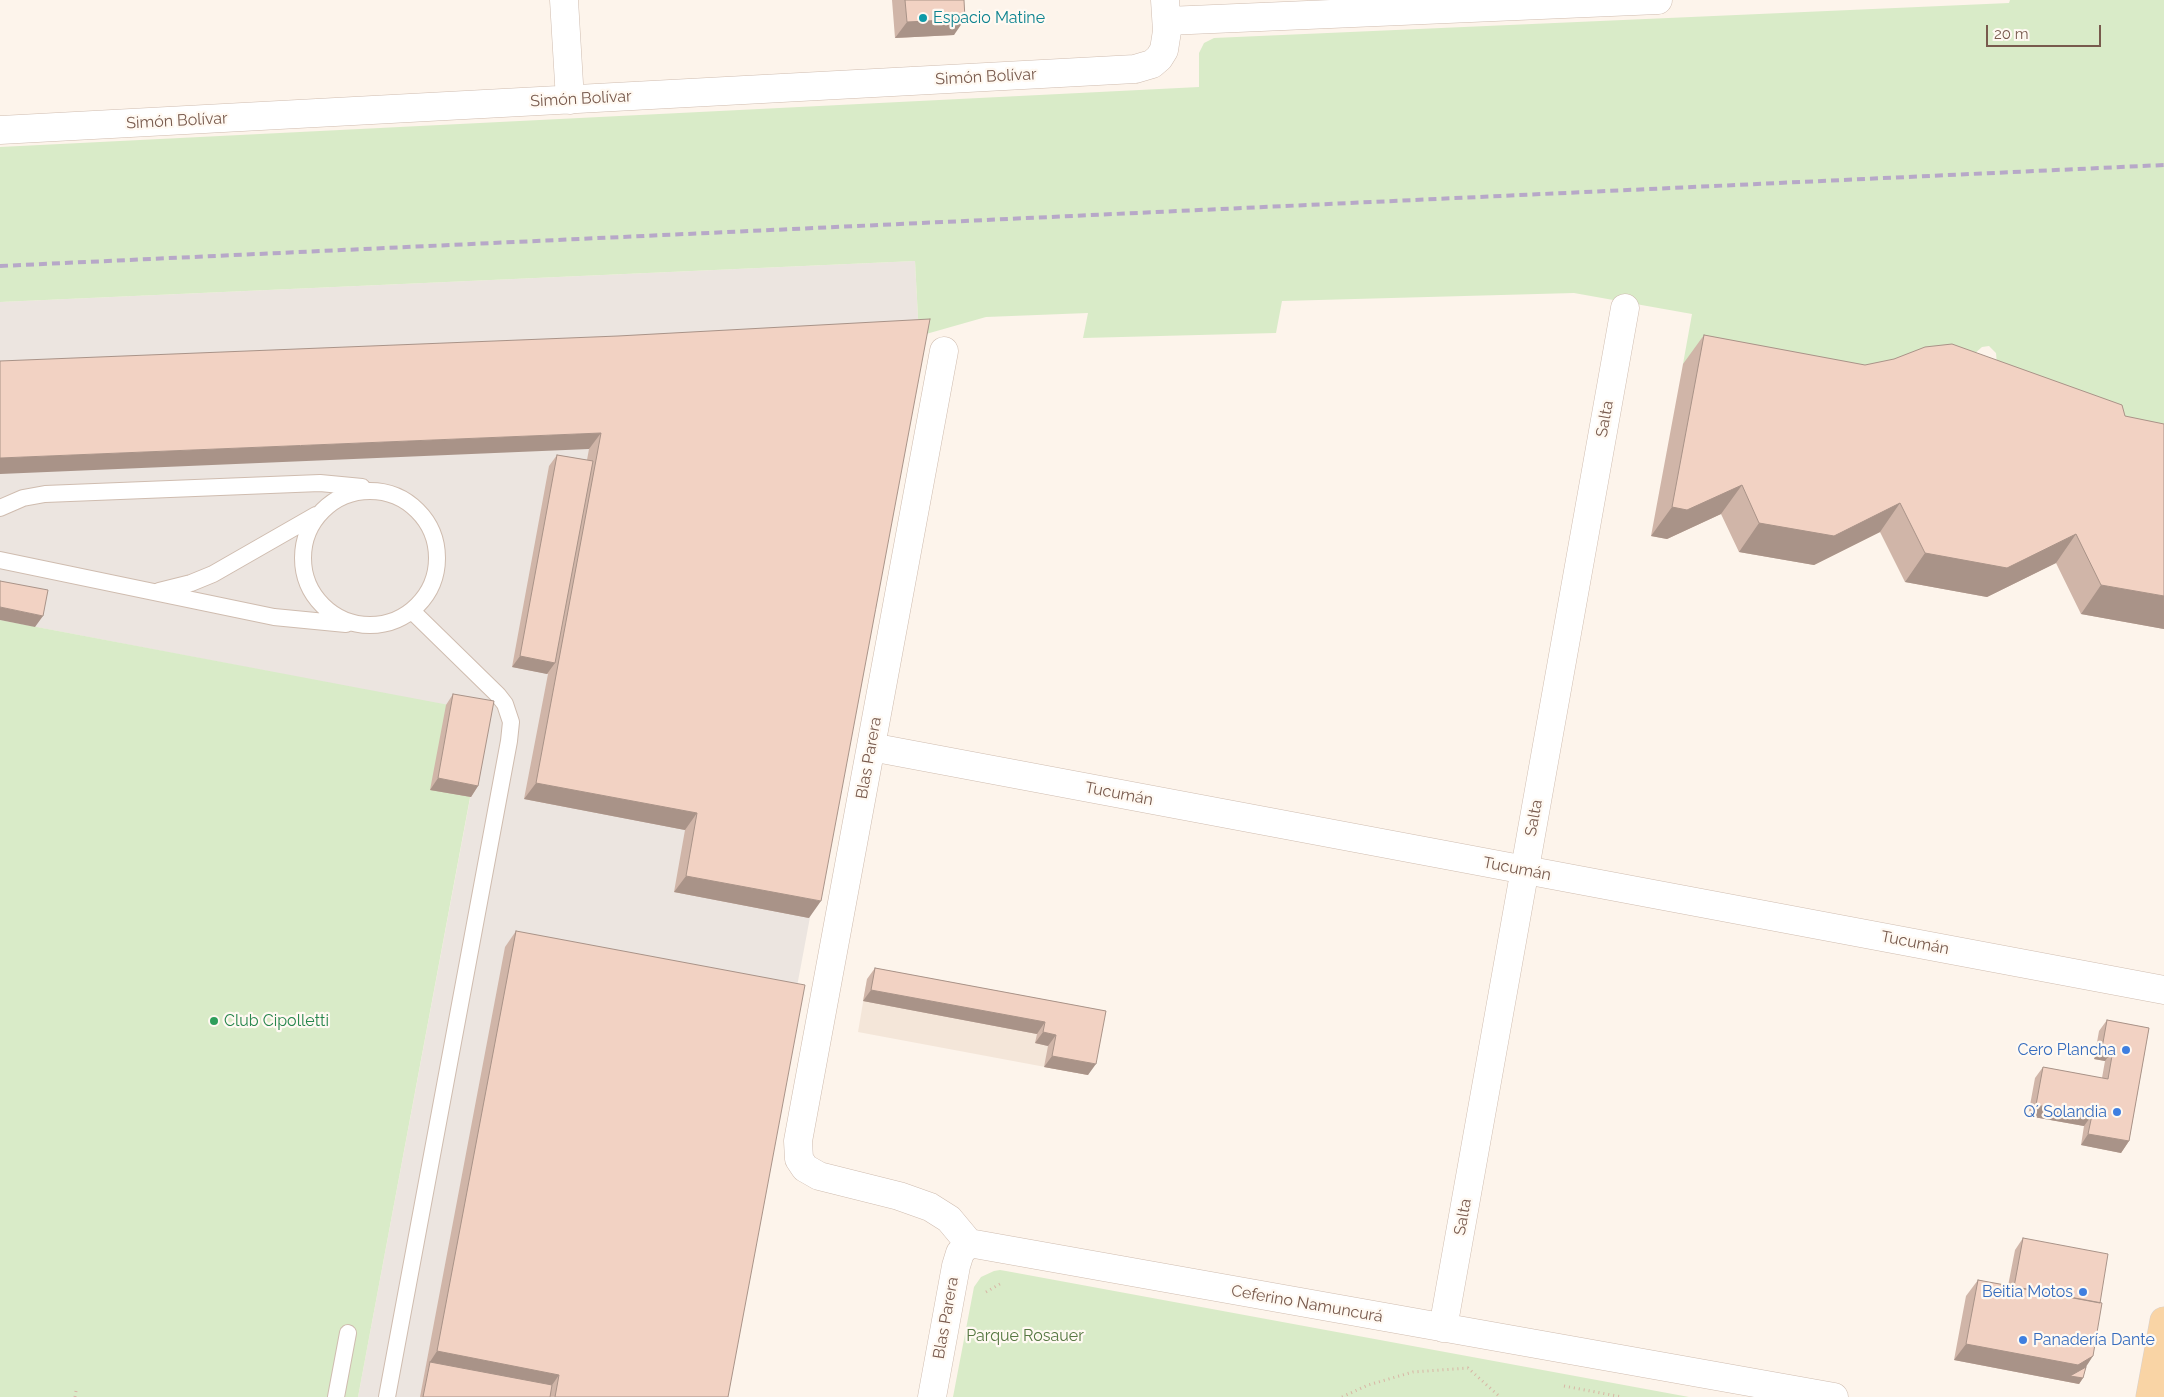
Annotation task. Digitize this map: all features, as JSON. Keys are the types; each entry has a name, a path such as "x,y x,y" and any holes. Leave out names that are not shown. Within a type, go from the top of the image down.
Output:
{"main road":[{"path":"2150,1397 2164,1321"}],"street":[{"path":"564,0 570,100"},
{"path":"1166,11 1658,0"},
{"name":"Simón Bolívar","path":"0,130 1135,69 1152,64 1159,58 1166,41 1166,11"},
{"name":"Salta","path":"1443,1328 1625,308"},
{"name":"Blas Parera","path":"932,1397 956,1266 960,1253 969,1243 949,1219 930,1206 809,1172 802,1164 798,1152 798,1140 944,351"},
{"name":"Tucumán","path":"871,747 2164,990"},
{"name":"Ceferino Namuncurá","path":"969,1243 1834,1397"}],"lane":[{"path":"0,508 23,498 45,494 320,483 377,490 400,497 419,511 428,524 435,539 438,554 432,586 424,599 399,619 382,624 367,625 289,620 0,560"},
{"path":"367,625 350,622 335,616 311,592 305,577 304,543 309,528 319,514 331,503 345,495 360,491 377,490"},
{"path":"154,592 192,583 212,574 319,514"},
{"path":"387,1397 509,741 510,722 505,704 498,695 412,610"},
{"path":"336,1397 348,1333"}],"path":[{"path":"979,1296 1004,1282"},
{"path":"1449,1365 1478,1370"},
{"path":"1342,1397 1368,1385 1413,1372 1468,1368 1500,1397"},
{"path":"1554,1384 1622,1397"},
{"path":"75,1397 76,1391"}],"shaded area":[{"path":"915,261 919,336 720,1397 358,1397 486,713 0,620 0,302"},
{"path":"867,979 1041,1011 1088,1075 858,1032"}],"green space":[{"path":"2010,0 2164,0 2164,457 1997,364 1996,353 1989,346 1982,347 1973,355 1824,391 1683,364 1692,314 1574,293 1282,301 1276,333 1083,338 1088,313 986,317 919,336 915,261 0,302 0,147 1199,87 1199,53 1204,43 1214,38 2009,3"},
{"name":"Club Cipolletti","path":"0,620 486,712 358,1397 0,1397"},
{"name":"Parque Rosauer","path":"1000,1270 1689,1397 953,1397 974,1287 981,1277"}],"building":[{"path":"905,0 964,0 965,19 907,22"},
{"path":"930,319 821,901 686,876 697,813 536,783 601,433 0,458 0,361 618,336"},
{"path":"1704,335 1865,365 1894,359 1925,347 1952,344 2122,405 2125,416 2164,424 2164,596 2101,585 2076,534 2007,568 1925,553 1900,503 1834,536 1759,523 1742,485 1687,510 1672,507"},
{"path":"557,455 593,461 555,663 520,656"},
{"path":"0,581 48,590 43,616 0,607"},
{"path":"453,694 494,701 478,786 438,778"},
{"path":"516,931 805,985 728,1397 555,1397 559,1375 437,1351"},
{"path":"875,968 1106,1011 1096,1064 1052,1056 1056,1035 1043,1032 1045,1022 871,990"},
{"path":"2107,1020 2149,1028 2129,1141 2088,1134 2092,1115 2036,1105 2043,1067 2108,1079 2113,1050 2102,1048"},
{"path":"2023,1238 2108,1254 2100,1303 2014,1287"},
{"name":"Panadería Dante","path":"1978,1280 2102,1303 2093,1356 2078,1365 1966,1344"},
{"path":"430,1362 552,1385 550,1397 423,1397"},
{"path":"2086,1367 2083,1378 2070,1376"}],"railway":[{"path":"0,266 2164,165"}],"place":[{"name":"Espacio Matine","path":"923,18"},
{"name":"Club Cipolletti","path":"214,1021"},
{"name":"Cero Plancha","path":"2126,1050"},
{"name":"Q´ Solandia","path":"2117,1112"},
{"name":"Beitia Motos","path":"2083,1292"},
{"name":"Panadería Dante","path":"2023,1340"}]}
